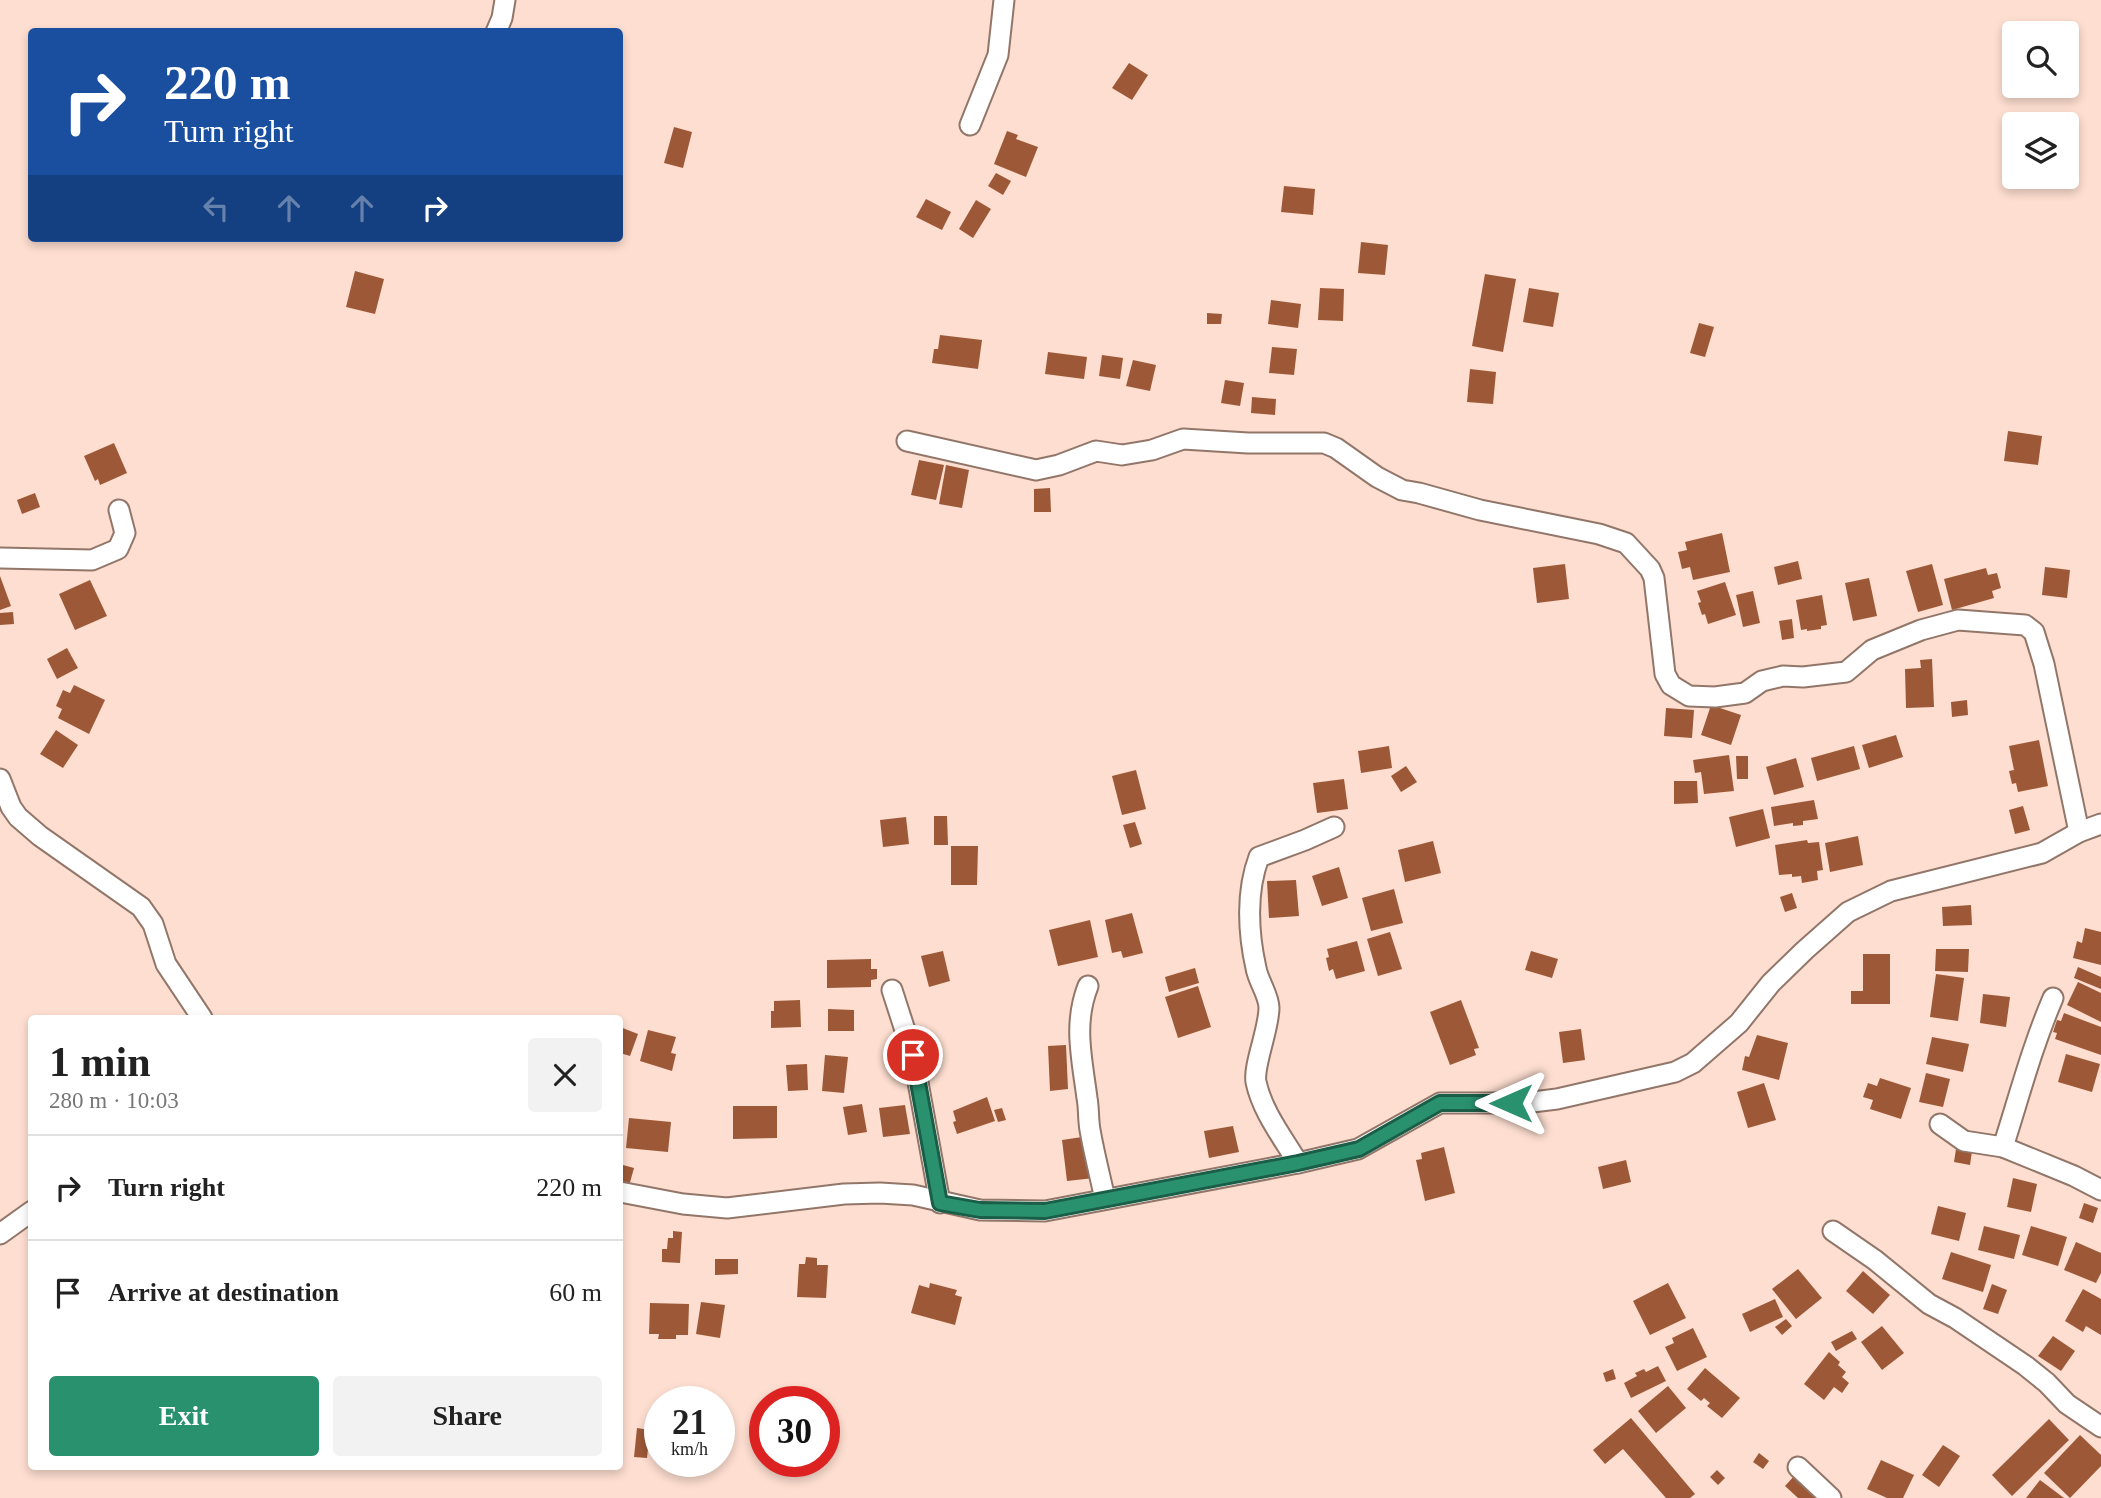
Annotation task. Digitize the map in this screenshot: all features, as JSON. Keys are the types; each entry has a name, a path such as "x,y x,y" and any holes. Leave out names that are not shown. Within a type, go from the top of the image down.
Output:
{"street":[{"path":"498,28 505,0"},
{"path":"970,125 998,55 1004,0"},
{"path":"907,441 1036,470 1059,465 1096,451 1122,456 1152,450 1183,439 1248,443 1324,443 1402,490 1479,510 1599,534 1626,543 1650,569 1654,578 1665,674 1671,685 1689,696 1716,697 1745,693 1762,681 1846,672 1872,650 1921,630 1958,620 2025,625 2034,632 2044,664 2079,832"},
{"path":"0,558 92,560 118,549 125,533 118,510"},
{"path":"0,779 10,807 18,817 40,836 141,907 153,924 166,964 200,1015"},
{"path":"623,1193 683,1204 727,1208 844,1194 880,1193 913,1195 980,1210 1045,1211 1359,1149 1440,1103 1535,1102 1675,1072 1693,1063 1739,1023 1771,983 1848,912 1891,891 2042,853 2079,832 2101,824"},
{"path":"1298,1163 1264,1105 1256,1080 1268,1026 1269,1004 1256,971 1250,931 1252,874 1259,857 1334,827"},
{"path":"1088,986 1082,1001 1080,1058 1088,1099 1089,1129 1105,1199"},
{"path":"892,989 913,1055 940,1203"},
{"path":"2003,1147 2034,1045 2053,998"},
{"path":"1940,1124 1964,1142 2003,1147 2101,1190"},
{"path":"0,1234 28,1214"},
{"path":"1833,1231 1875,1260 1929,1304 1955,1318 2026,1366 2067,1404 2101,1427"},
{"path":"1798,1467 1831,1498"}],"building":[{"path":"1129,63 1148,75 1132,100 1112,88"},
{"path":"674,127 692,132 683,168 664,163"},
{"path":"1007,131 1018,135 1016,139 1038,147 1026,177 994,164"},
{"path":"996,173 1011,181 1003,195 988,186"},
{"path":"1284,186 1315,189 1313,215 1281,212"},
{"path":"926,199 951,212 942,230 916,217"},
{"path":"976,200 991,209 973,238 959,229"},
{"path":"1361,242 1388,245 1385,275 1358,273"},
{"path":"355,271 384,279 375,314 346,307"},
{"path":"1485,274 1516,279 1503,352 1472,346"},
{"path":"1320,288 1344,289 1343,321 1318,320"},
{"path":"1529,288 1559,293 1553,327 1523,322"},
{"path":"1271,300 1301,304 1298,328 1268,324"},
{"path":"1207,313 1222,314 1221,324 1207,324"},
{"path":"1699,323 1714,327 1705,357 1690,353"},
{"path":"940,335 982,340 978,369 932,363"},
{"path":"1272,347 1297,349 1294,375 1269,373"},
{"path":"1048,352 1087,357 1084,379 1045,374"},
{"path":"1102,355 1123,358 1120,379 1099,376"},
{"path":"1133,360 1156,365 1150,391 1126,386"},
{"path":"1470,369 1496,372 1493,404 1467,402"},
{"path":"1225,380 1244,383 1240,406 1221,403"},
{"path":"1252,397 1276,399 1275,415 1251,413"},
{"path":"2008,431 2042,436 2038,465 2004,461"},
{"path":"114,443 127,473 100,485 98,479 95,481 84,456"},
{"path":"919,460 944,465 936,500 911,495"},
{"path":"946,465 969,470 962,508 939,504"},
{"path":"1050,488 1051,512 1034,512 1034,489"},
{"path":"35,493 40,507 22,514 17,500"},
{"path":"1722,533 1730,572 1693,580 1690,567 1682,569 1678,552 1687,550 1685,542"},
{"path":"1798,561 1802,579 1778,585 1774,567"},
{"path":"1565,564 1569,599 1537,603 1533,568"},
{"path":"1932,564 1943,605 1918,612 1906,571"},
{"path":"2045,567 2070,570 2067,598 2042,595"},
{"path":"1986,568 1988,575 1997,573 2001,588 1992,591 1994,598 1952,610 1944,579"},
{"path":"0,576 11,606 0,610"},
{"path":"1869,578 1877,616 1853,621 1845,583"},
{"path":"90,580 107,616 75,630 59,594"},
{"path":"1725,582 1736,615 1708,624 1698,603 1701,602 1697,591"},
{"path":"1753,591 1760,623 1743,627 1736,595"},
{"path":"1822,595 1827,625 1821,626 1821,629 1801,630 1796,600"},
{"path":"13,612 14,624 0,625 0,613"},
{"path":"1792,619 1794,638 1782,640 1779,621"},
{"path":"67,648 78,668 57,679 47,659"},
{"path":"1932,659 1934,707 1906,708 1905,669 1921,668 1920,660"},
{"path":"74,685 105,700 89,734 58,718 62,709 56,706 63,690 70,693"},
{"path":"1967,700 1968,715 1952,717 1951,702"},
{"path":"1711,705 1741,715 1731,745 1701,735"},
{"path":"1666,708 1694,710 1692,738 1664,736"},
{"path":"56,730 78,745 63,768 40,754"},
{"path":"1896,735 1903,757 1869,768 1862,745"},
{"path":"2039,740 2048,786 2018,792 2016,783 2012,784 2009,771 2014,770 2009,746"},
{"path":"1389,746 1392,768 1361,773 1358,751"},
{"path":"1854,746 1860,769 1817,781 1811,758"},
{"path":"1729,755 1734,791 1704,794 1701,772 1695,773 1693,760"},
{"path":"1736,756 1748,756 1748,779 1737,779"},
{"path":"1796,758 1804,787 1774,795 1766,767"},
{"path":"1406,766 1417,782 1401,792 1391,776"},
{"path":"1136,770 1146,809 1122,815 1112,776"},
{"path":"1344,779 1348,809 1317,813 1313,783"},
{"path":"1674,781 1697,781 1698,803 1674,804"},
{"path":"1814,800 1818,819 1803,821 1803,825 1793,826 1793,823 1774,826 1771,807"},
{"path":"2023,806 2030,830 2015,834 2009,810"},
{"path":"1763,809 1770,838 1736,847 1729,817"},
{"path":"934,816 947,816 948,845 934,845"},
{"path":"906,817 909,844 883,847 880,820"},
{"path":"1135,822 1142,844 1130,848 1123,825"},
{"path":"1858,836 1863,865 1830,872 1825,843"},
{"path":"1807,840 1808,843 1819,842 1823,870 1817,871 1818,880 1802,883 1801,876 1779,875 1775,845"},
{"path":"1433,841 1441,873 1405,882 1398,850"},
{"path":"951,846 978,846 977,885 951,885"},
{"path":"1339,867 1348,898 1322,906 1312,876"},
{"path":"1296,880 1299,916 1269,918 1267,881"},
{"path":"1394,889 1403,923 1371,931 1362,898"},
{"path":"1792,893 1797,908 1785,912 1780,897"},
{"path":"1971,905 1972,925 1943,926 1942,907"},
{"path":"1132,913 1143,953 1123,958 1121,951 1112,953 1105,920"},
{"path":"1090,920 1098,957 1058,966 1049,930"},
{"path":"2085,928 2101,932 2101,965 2073,958 2077,941 2082,943"},
{"path":"1390,932 1402,969 1378,976 1367,939"},
{"path":"1357,941 1365,971 1336,979 1333,969 1329,971 1327,949"},
{"path":"1936,949 1969,949 1968,972 1935,971"},
{"path":"943,951 950,981 929,987 921,956"},
{"path":"1531,951 1558,959 1552,978 1525,970"},
{"path":"1863,954 1890,954 1890,1004 1851,1004 1851,991 1863,991"},
{"path":"871,959 871,969 877,969 877,979 871,980 871,987 827,988 827,960"},
{"path":"2078,967 2101,977 2101,989 2074,978"},
{"path":"1195,968 1199,983 1169,992 1165,977"},
{"path":"1936,974 1964,978 1958,1021 1930,1017"},
{"path":"2078,982 2101,993 2101,1022 2067,1005"},
{"path":"1198,986 1211,1027 1178,1038 1165,997"},
{"path":"1983,994 2010,997 2006,1027 1980,1023"},
{"path":"800,1000 801,1027 771,1028 774,1001"},
{"path":"1461,1000 1479,1048 1474,1049 1476,1055 1450,1065 1430,1012"},
{"path":"828,1009 854,1010 854,1031 828,1031"},
{"path":"2064,1013 2101,1027 2101,1055 2055,1039 2057,1033 2053,1032 2057,1020 2061,1021"},
{"path":"623,1028 638,1034 630,1056 623,1054"},
{"path":"1581,1029 1585,1060 1563,1063 1559,1032"},
{"path":"648,1030 676,1037 671,1053 676,1054 672,1071 640,1061"},
{"path":"1757,1035 1788,1043 1779,1080 1742,1070 1745,1056 1749,1057"},
{"path":"1932,1037 1969,1044 1963,1072 1926,1064"},
{"path":"1066,1045 1068,1089 1050,1091 1048,1046"},
{"path":"2066,1054 2100,1064 2092,1092 2058,1082"},
{"path":"825,1055 848,1057 844,1093 822,1091"},
{"path":"807,1064 808,1090 788,1091 786,1065"},
{"path":"1926,1073 1950,1079 1943,1107 1919,1102"},
{"path":"1880,1078 1911,1088 1901,1119 1870,1109 1873,1100 1863,1097 1868,1083 1877,1086"},
{"path":"1764,1083 1776,1120 1748,1128 1737,1092"},
{"path":"987,1097 995,1121 957,1134 953,1111"},
{"path":"862,1104 867,1132 848,1135 843,1107"},
{"path":"905,1105 910,1134 883,1137 879,1108"},
{"path":"733,1106 777,1106 777,1138 733,1139"},
{"path":"1002,1108 1006,1120 998,1122 994,1110"},
{"path":"629,1118 671,1122 668,1152 626,1148"},
{"path":"1233,1126 1239,1152 1209,1158 1204,1131"},
{"path":"1089,1136 1094,1178 1067,1181 1062,1140"},
{"path":"1444,1147 1455,1193 1425,1201 1416,1160 1422,1159 1421,1153"},
{"path":"1956,1149 1972,1151 1970,1165 1954,1162"},
{"path":"1626,1160 1631,1182 1603,1189 1598,1167"},
{"path":"623,1165 634,1168 629,1186 623,1185"},
{"path":"2013,1178 2037,1184 2031,1212 2007,1207"},
{"path":"2084,1203 2098,1208 2093,1223 2079,1218"},
{"path":"1938,1206 1966,1213 1959,1241 1931,1234"},
{"path":"1984,1226 2020,1235 2014,1259 1978,1250"},
{"path":"2031,1226 2067,1237 2058,1266 2022,1255"},
{"path":"673,1231 682,1232 680,1263 662,1262 662,1249 667,1249 668,1238 673,1238"},
{"path":"2076,1242 2101,1253 2101,1273 2096,1283 2064,1270"},
{"path":"1951,1252 1991,1265 1983,1292 1942,1279"},
{"path":"806,1257 817,1258 817,1265 828,1265 826,1298 797,1297 799,1264 805,1264"},
{"path":"715,1259 738,1259 738,1274 715,1275"},
{"path":"1798,1269 1822,1298 1796,1319 1772,1289"},
{"path":"1863,1271 1890,1295 1873,1314 1846,1291"},
{"path":"930,1283 957,1290 955,1295 962,1297 955,1325 911,1313 919,1285 929,1288"},
{"path":"1668,1283 1686,1318 1650,1335 1633,1301"},
{"path":"1992,1284 2007,1290 1998,1314 1983,1309"},
{"path":"2083,1289 2101,1299 2101,1335 2086,1326 2083,1332 2065,1321"},
{"path":"1775,1299 1783,1317 1750,1332 1742,1314"},
{"path":"701,1302 725,1305 720,1338 696,1334"},
{"path":"650,1303 689,1304 688,1335 676,1335 676,1339 658,1339 659,1334 649,1334"},
{"path":"1786,1319 1792,1326 1782,1335 1775,1327"},
{"path":"1882,1326 1904,1353 1882,1370 1861,1342"},
{"path":"1693,1328 1707,1357 1677,1371 1665,1347 1674,1343 1672,1338"},
{"path":"1852,1331 1857,1339 1836,1351 1831,1342"},
{"path":"2053,1336 2075,1351 2061,1371 2038,1356"},
{"path":"1829,1352 1840,1362 1838,1365 1846,1372 1842,1377 1849,1383 1842,1393 1834,1387 1824,1400 1804,1384"},
{"path":"1658,1366 1666,1381 1631,1398 1624,1383 1637,1376 1635,1373 1644,1369 1646,1372"},
{"path":"1705,1368 1740,1398 1722,1418 1707,1406 1710,1403 1704,1398 1701,1401 1687,1389"},
{"path":"1613,1369 1616,1379 1606,1382 1603,1373"},
{"path":"1668,1386 1686,1408 1656,1433 1638,1411"},
{"path":"1631,1418 1695,1494 1690,1498 1666,1498 1623,1449 1605,1464 1593,1450"},
{"path":"2049,1419 2069,1440 2012,1496 1992,1475"},
{"path":"637,1428 644,1429 644,1458 634,1457"},
{"path":"2080,1435 2101,1455 2101,1466 2070,1498 2044,1473"},
{"path":"1943,1445 1960,1456 1939,1487 1922,1475"},
{"path":"1759,1453 1769,1461 1763,1469 1753,1462"},
{"path":"1881,1460 1914,1475 1903,1498 1887,1498 1867,1489"},
{"path":"1717,1470 1725,1478 1718,1485 1710,1477"},
{"path":"1796,1474 1821,1498 1798,1498 1785,1486"},
{"path":"2040,1480 2064,1498 2026,1498"}],"route":[{"path":"913,1055 940,1203 980,1210 1045,1211 1298,1163 1359,1149 1440,1103 1511,1103"}]}
